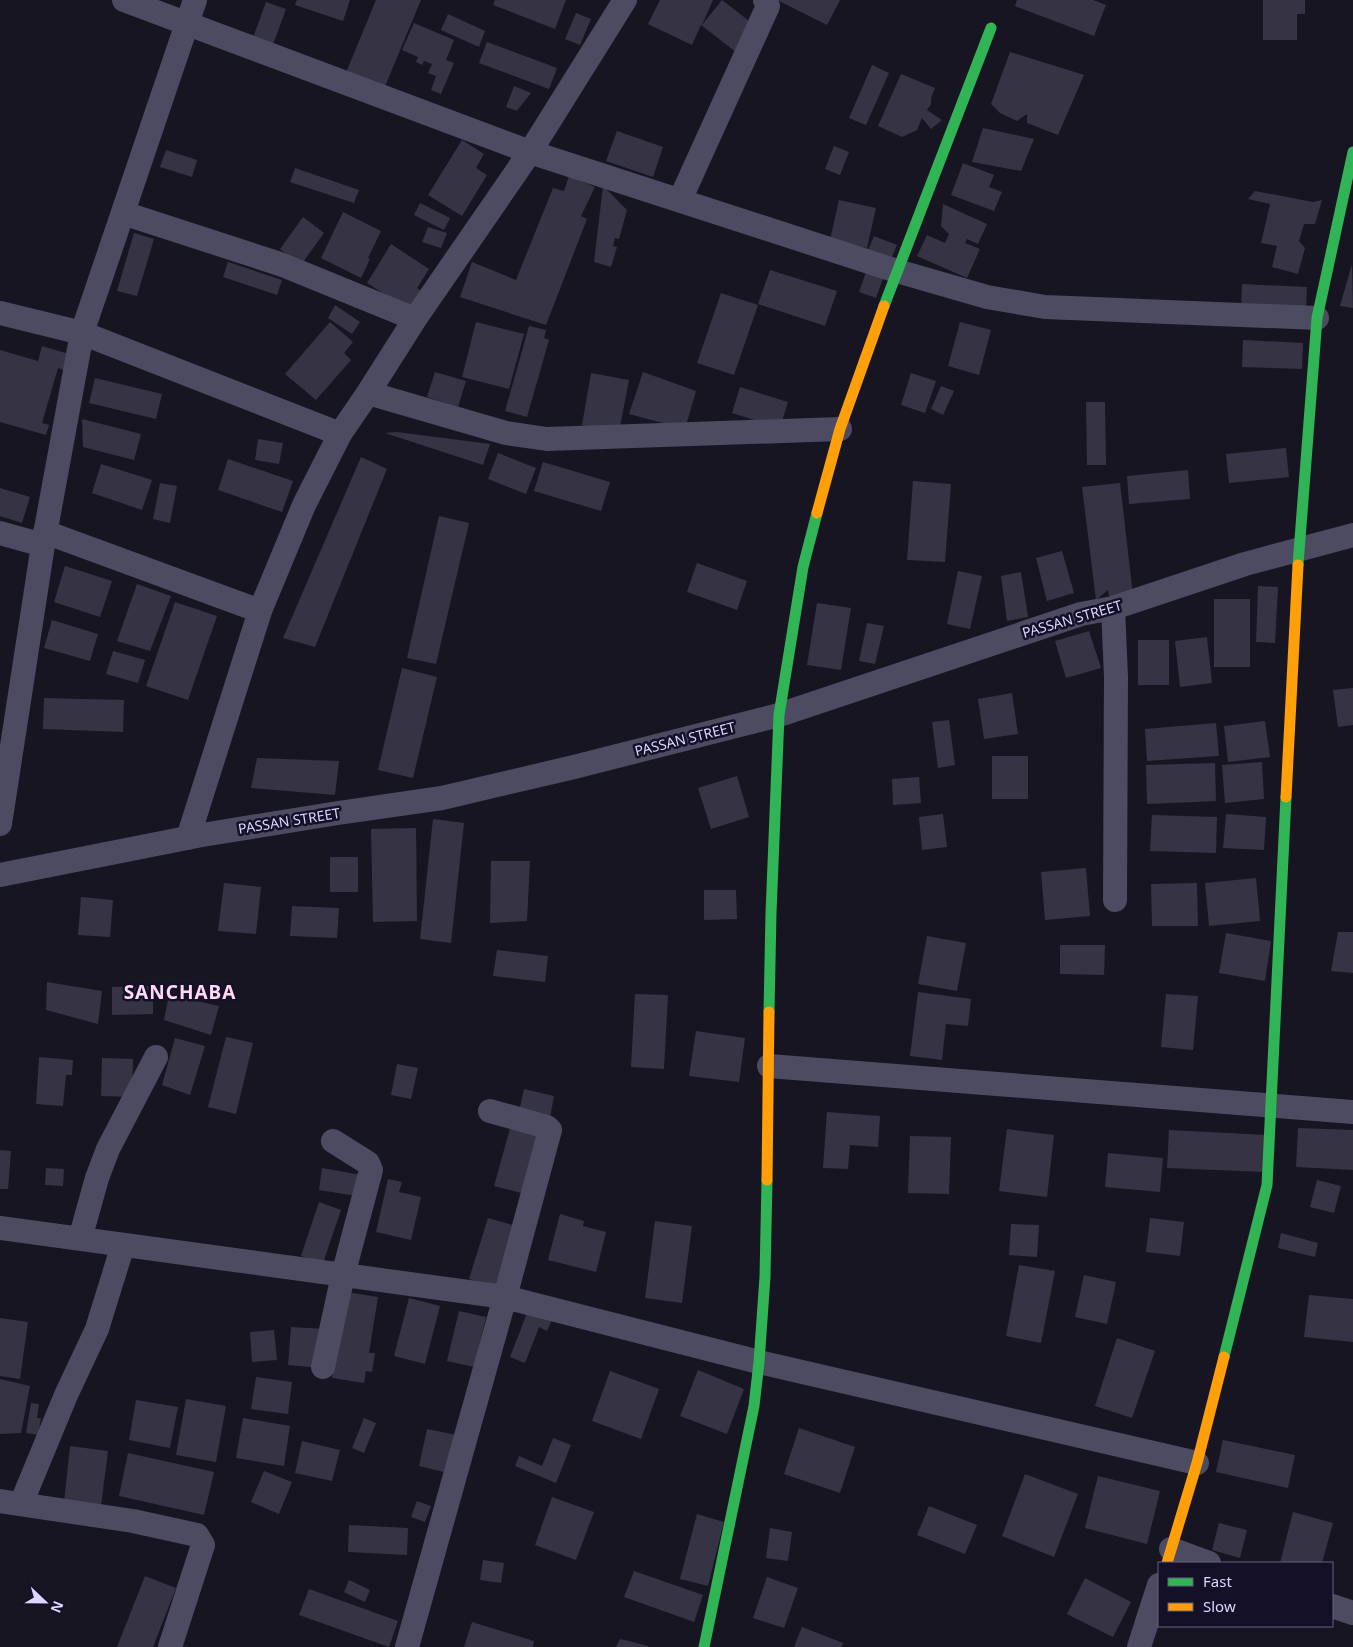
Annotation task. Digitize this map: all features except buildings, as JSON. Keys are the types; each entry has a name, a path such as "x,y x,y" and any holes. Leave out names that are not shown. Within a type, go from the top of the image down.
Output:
{"street":[{"path":"124,0 530,152 897,271 987,297 1045,306 1317,318"},
{"path":"0,824 44,539 82,333 195,0"},
{"path":"188,838 260,611 304,505 340,434 415,319 530,152 625,0"},
{"path":"680,200 768,6 765,0"},
{"path":"704,1647 754,1406 765,1277 771,913 778,715 803,567 840,429 897,271 991,28"},
{"path":"1203,1562 1169,1556 1196,1463 1267,1185 1299,549 1317,318 1353,152"},
{"path":"123,213 280,264 415,319"},
{"path":"0,313 82,333 340,434"},
{"path":"368,393 506,433 547,439 840,429"},
{"path":"0,533 44,539 260,611"},
{"name":"PASSAN STREET","path":"0,875 188,838 442,798 778,715 1081,614 1113,608 1245,564 1353,535"},
{"path":"1113,608 1116,677 1115,900"},
{"path":"80,1239 97,1178 108,1149 156,1056"},
{"path":"769,1066 1353,1112"},
{"path":"407,1647 550,1130 547,1127 490,1111"},
{"path":"323,1367 343,1275 371,1170 368,1162 334,1141"},
{"path":"0,1228 505,1297 758,1362 1196,1463"},
{"path":"123,1245 96,1329 66,1395 11,1502 133,1521 197,1534 203,1545 170,1647"},
{"path":"1139,1647 1158,1588"},
{"path":"1333,1606 1353,1613"}],"traffic: fast":[{"path":"884,306 991,28"},
{"path":"1298,565 1317,318 1353,152"},
{"path":"769,1012 779,715 803,567 817,513"},
{"path":"1224,1357 1267,1185 1286,797"},
{"path":"704,1647 754,1406 765,1277 767,1180"}],"traffic: slow":[{"path":"817,513 840,429 884,306"},
{"path":"1286,797 1298,565"},
{"path":"767,1180 769,1012"},
{"path":"1167,1562 1197,1463 1224,1357"}],"district":[{"name":"SANCHABA","path":"180,992"}]}
